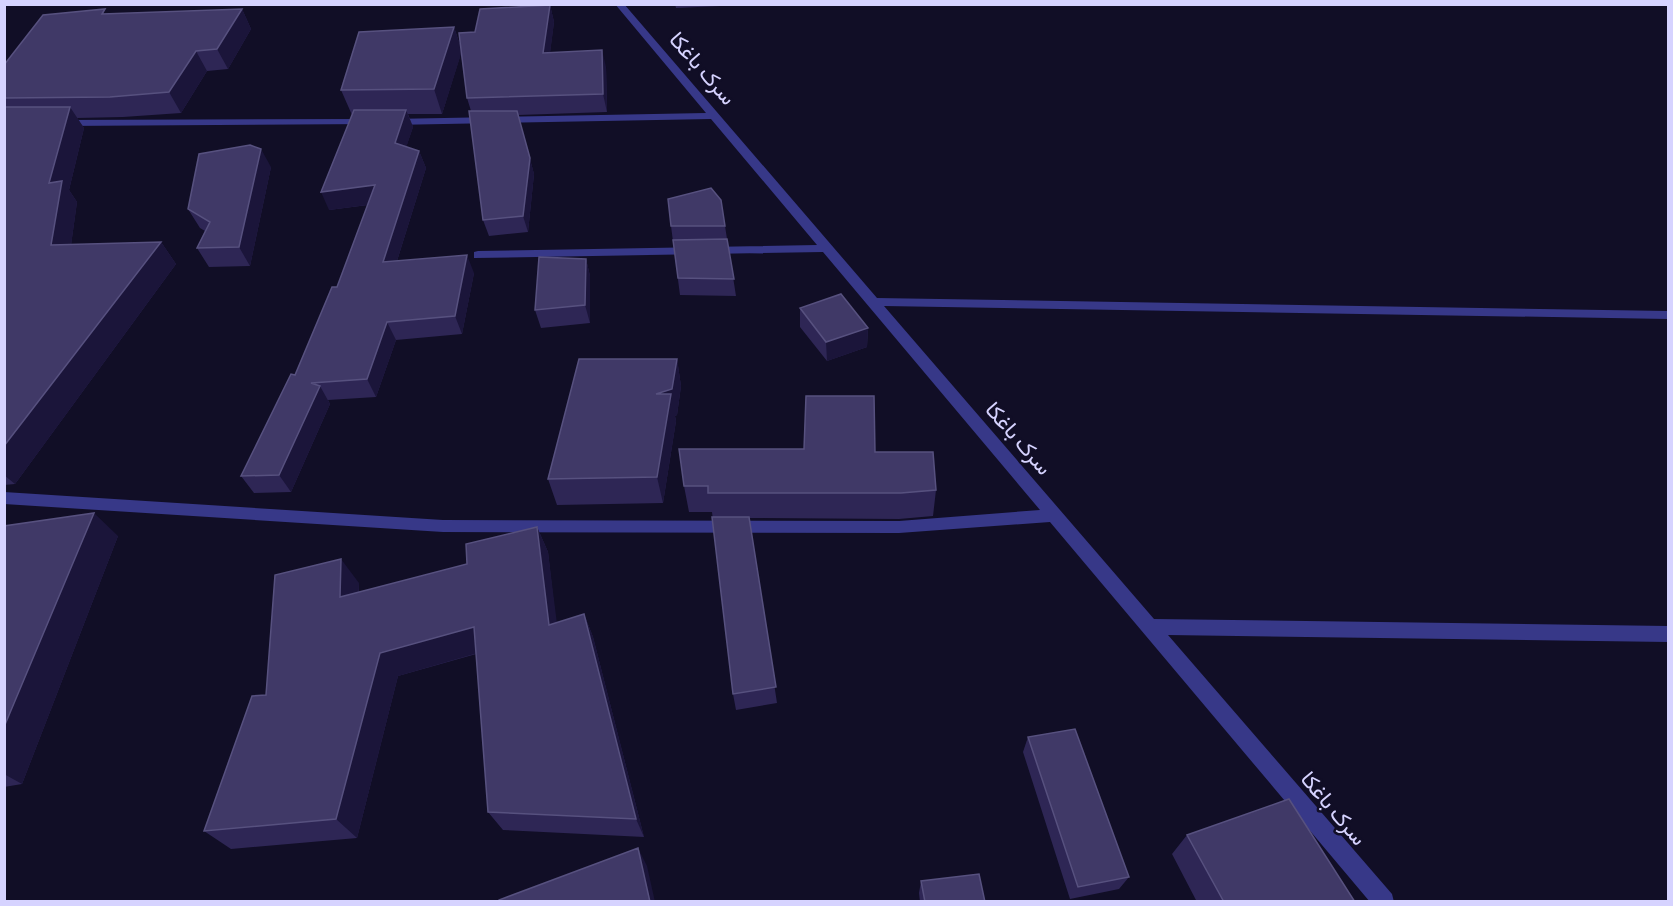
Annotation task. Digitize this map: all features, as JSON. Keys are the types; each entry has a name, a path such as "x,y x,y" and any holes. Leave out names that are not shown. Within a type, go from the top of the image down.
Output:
{"street":[{"name":"سرک باغکا","path":"619,4 1384,902"},
{"path":"52,123 507,121 714,116"},
{"path":"478,255 828,248"},
{"path":"873,302 1668,315"},
{"path":"4,498 442,526 900,527 1055,515"},
{"path":"1150,627 1668,634"}],"building":[{"path":"550,5 543,53 602,50 603,94 467,98 459,33 475,32 480,9"},
{"path":"105,9 102,14 242,9 217,49 196,51 169,92 110,97 4,98 4,65 43,15"},
{"path":"454,27 434,89 341,90 359,32"},
{"path":"4,107 70,107 49,183 62,181 51,245 161,242 4,446"},
{"path":"354,110 406,110 395,143 419,151 383,262 467,255 455,316 387,322 367,379 311,383 320,386 279,475 241,476 291,374 295,375 332,287 337,287 375,185 321,192"},
{"path":"469,111 517,111 530,158 523,216 483,220"},
{"path":"250,145 261,149 239,247 197,248 210,222 188,209 199,154"},
{"path":"711,188 721,200 725,226 671,226 668,199"},
{"path":"727,239 734,279 678,278 673,240"},
{"path":"539,257 586,259 585,305 535,310"},
{"path":"841,294 868,328 826,342 800,308"},
{"path":"579,359 677,359 672,389 656,394 671,394 657,477 548,479"},
{"path":"806,396 874,396 875,452 933,452 936,490 901,493 708,493 708,486 684,486 679,449 804,449"},
{"path":"94,513 4,727 4,526"},
{"path":"712,517 749,517 776,687 733,694"},
{"path":"537,527 549,625 584,614 636,819 488,812 474,627 380,653 336,819 204,831 252,696 266,695 275,575 341,559 340,597 467,564 466,544"},
{"path":"1075,729 1129,877 1078,887 1028,737"},
{"path":"1289,799 1355,902 1224,902 1187,835"},
{"path":"638,848 650,902 499,902 499,900"},
{"path":"979,874 985,902 925,902 921,881"}]}
